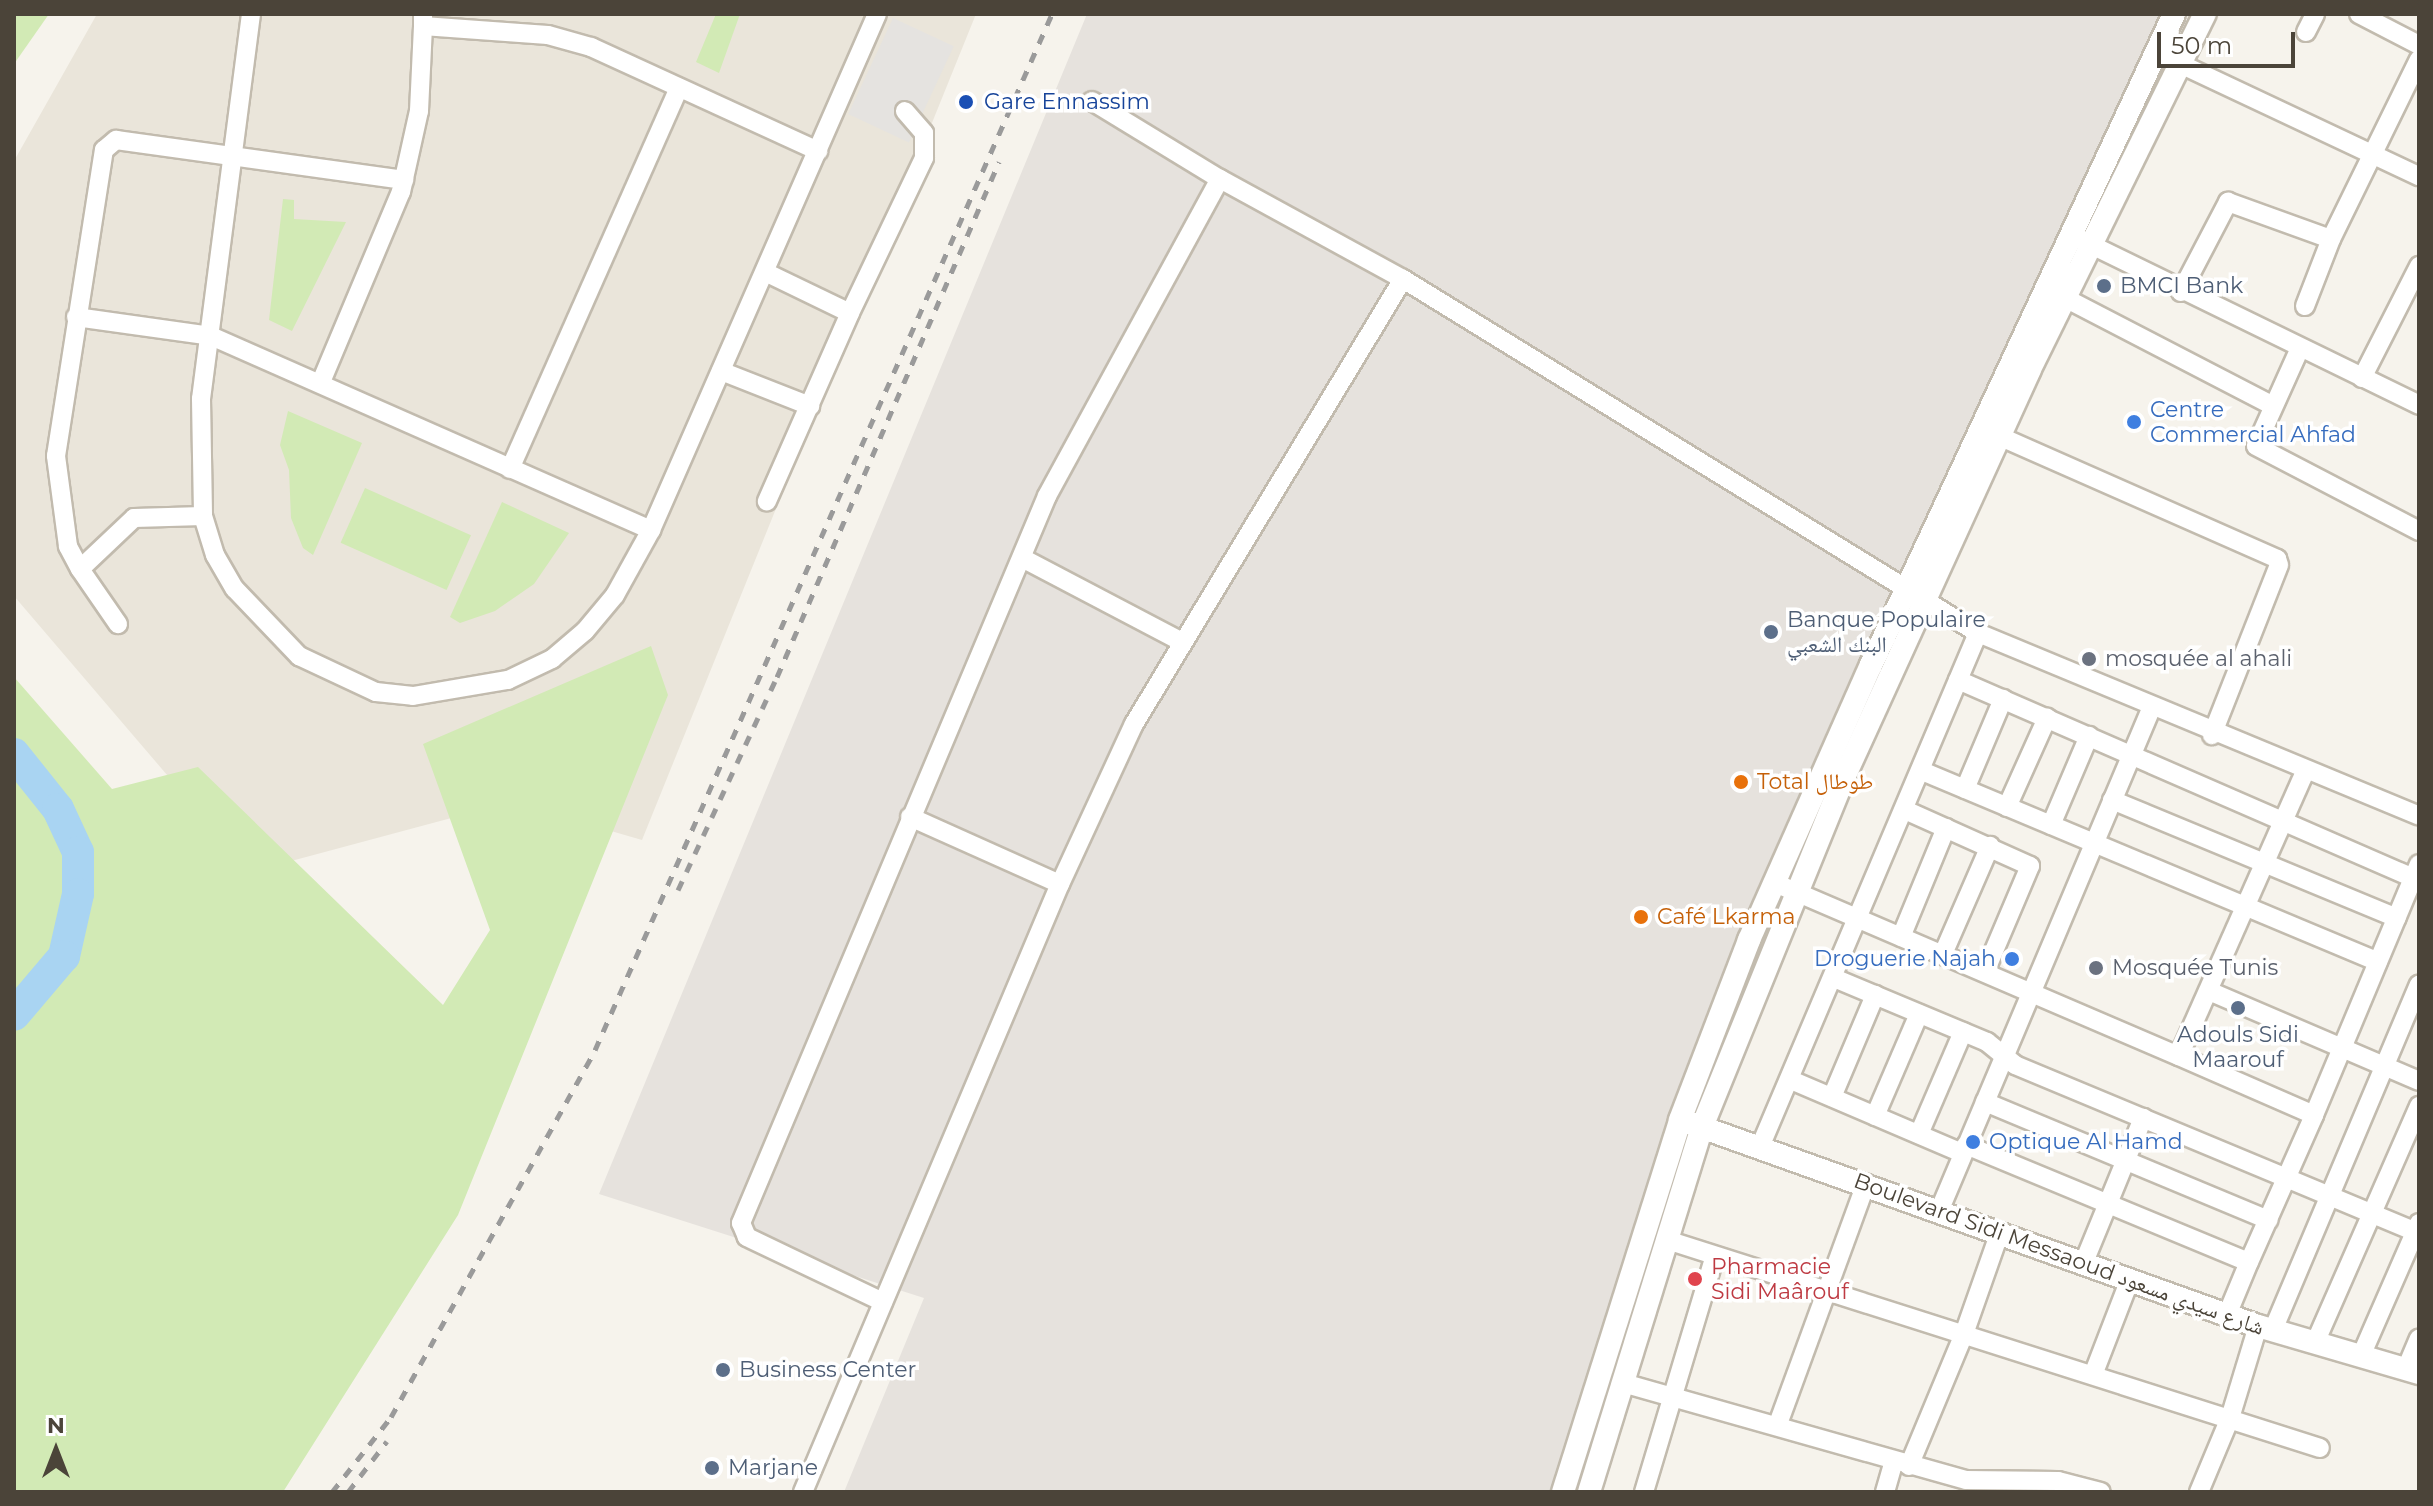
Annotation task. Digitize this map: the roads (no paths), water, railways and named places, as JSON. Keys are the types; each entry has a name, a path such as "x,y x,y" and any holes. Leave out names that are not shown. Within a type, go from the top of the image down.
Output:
{"street":[{"path":"251,14 199,439 203,516 215,555 235,589 299,656 376,692 413,696 508,680 552,659 585,631 615,595 651,530 877,14"},
{"path":"1563,1492 1680,1120 1775,883 1905,590 2174,14"},
{"path":"1589,1492 1702,1127 1797,893 1924,604 2065,298 2205,14"},
{"path":"2306,32 2315,14"},
{"path":"2359,14 2419,45"},
{"path":"321,382 404,180 419,111 423,20 548,35 591,47 818,151"},
{"path":"2155,52 2419,176"},
{"path":"2305,306 2331,239 2419,59"},
{"path":"510,469 679,88"},
{"path":"1092,101 1220,179 1403,279 1924,604 1978,633 2151,709 2419,816"},
{"path":"767,501 850,313 924,158 924,133 905,111"},
{"path":"118,624 80,569 65,534 56,456 76,317 108,143 116,140 404,180"},
{"path":"883,1302 747,1237 741,1223 910,817 1078,434 1220,179"},
{"path":"2181,292 2228,202 2331,239"},
{"path":"2071,235 2181,292 2419,405"},
{"path":"765,272 850,313"},
{"path":"2362,378 2416,278"},
{"path":"803,1492 1060,884 1134,724 1403,279"},
{"path":"2065,298 2271,405"},
{"path":"76,317 211,336 651,530"},
{"path":"2300,348 2271,405 2256,446 2419,531"},
{"path":"721,371 810,406"},
{"path":"2001,437 2279,560 2212,735"},
{"path":"80,569 134,518 203,516"},
{"path":"1022,558 1182,642"},
{"path":"1760,1147 1978,633"},
{"path":"1958,680 2284,822 2416,871 2227,1315"},
{"path":"1965,789 2003,699"},
{"path":"1940,1209 2002,1054 2151,709"},
{"path":"2007,807 2047,718"},
{"path":"2051,825 2089,736"},
{"path":"1922,771 2378,962"},
{"path":"2179,1056 2305,771"},
{"path":"2112,800 2397,918"},
{"path":"1905,810 2028,862 2030,870 1985,972"},
{"path":"910,817 1060,884"},
{"path":"1901,937 1946,828"},
{"path":"1943,954 1990,846"},
{"path":"1775,883 2314,1115"},
{"path":"1834,978 1963,1032 2015,1065 2327,1196 2418,1229 2361,1356"},
{"path":"2199,1492 2265,1328 2327,1196 2419,985"},
{"path":"2209,991 2419,1081"},
{"path":"1832,1097 1875,995"},
{"path":"1875,1116 1919,1014"},
{"path":"1919,1134 1963,1032"},
{"path":"1791,1080 1919,1134 2108,1203 2249,1262"},
{"path":"1985,1102 2268,1220"},
{"path":"2315,1343 2419,1106"},
{"path":"2084,1262 2143,1118"},
{"name":"Boulevard Sidi Messaoud شارع سيدي مسعود","path":"1680,1120 1940,1209 2227,1315 2413,1371"},
{"path":"1778,1424 1829,1293 1866,1184"},
{"path":"1885,1492 1964,1334 2000,1232"},
{"path":"1667,1240 2320,1448"},
{"path":"1644,1492 1715,1256"},
{"path":"2093,1375 2130,1279"},
{"path":"2413,1371 2419,1339"},
{"path":"1623,1383 1778,1424 1901,1465 1987,1484 2058,1481 2101,1492"}],"waterway":[{"path":"14,754 58,809 78,852 78,894 64,956 14,1015"}],"railway":[{"path":"332,1492 391,1417 595,1050 1052,14"},
{"path":"678,890 777,677 999,162"},
{"path":"348,1492 387,1441"}],"place":[{"name":"Gare Ennassim","path":"966,102"},
{"name":"BMCI Bank","path":"2104,286"},
{"name":"Centre Commercial Ahfad","path":"2134,422"},
{"name":"Banque Populaire البنك الشعبي","path":"1771,632"},
{"name":"mosquée al ahali","path":"2089,659"},
{"name":"Total طوطال","path":"1741,782"},
{"name":"Café Lkarma","path":"1641,917"},
{"name":"Droguerie Najah","path":"2012,959"},
{"name":"Mosquée Tunis","path":"2096,968"},
{"name":"Adouls Sidi Maarouf","path":"2238,1008"},
{"name":"Optique Al Hamd","path":"1973,1142"},
{"name":"Pharmacie Sidi Maârouf","path":"1695,1279"},
{"name":"Business Center","path":"723,1370"},
{"name":"Marjane","path":"712,1468"}]}
